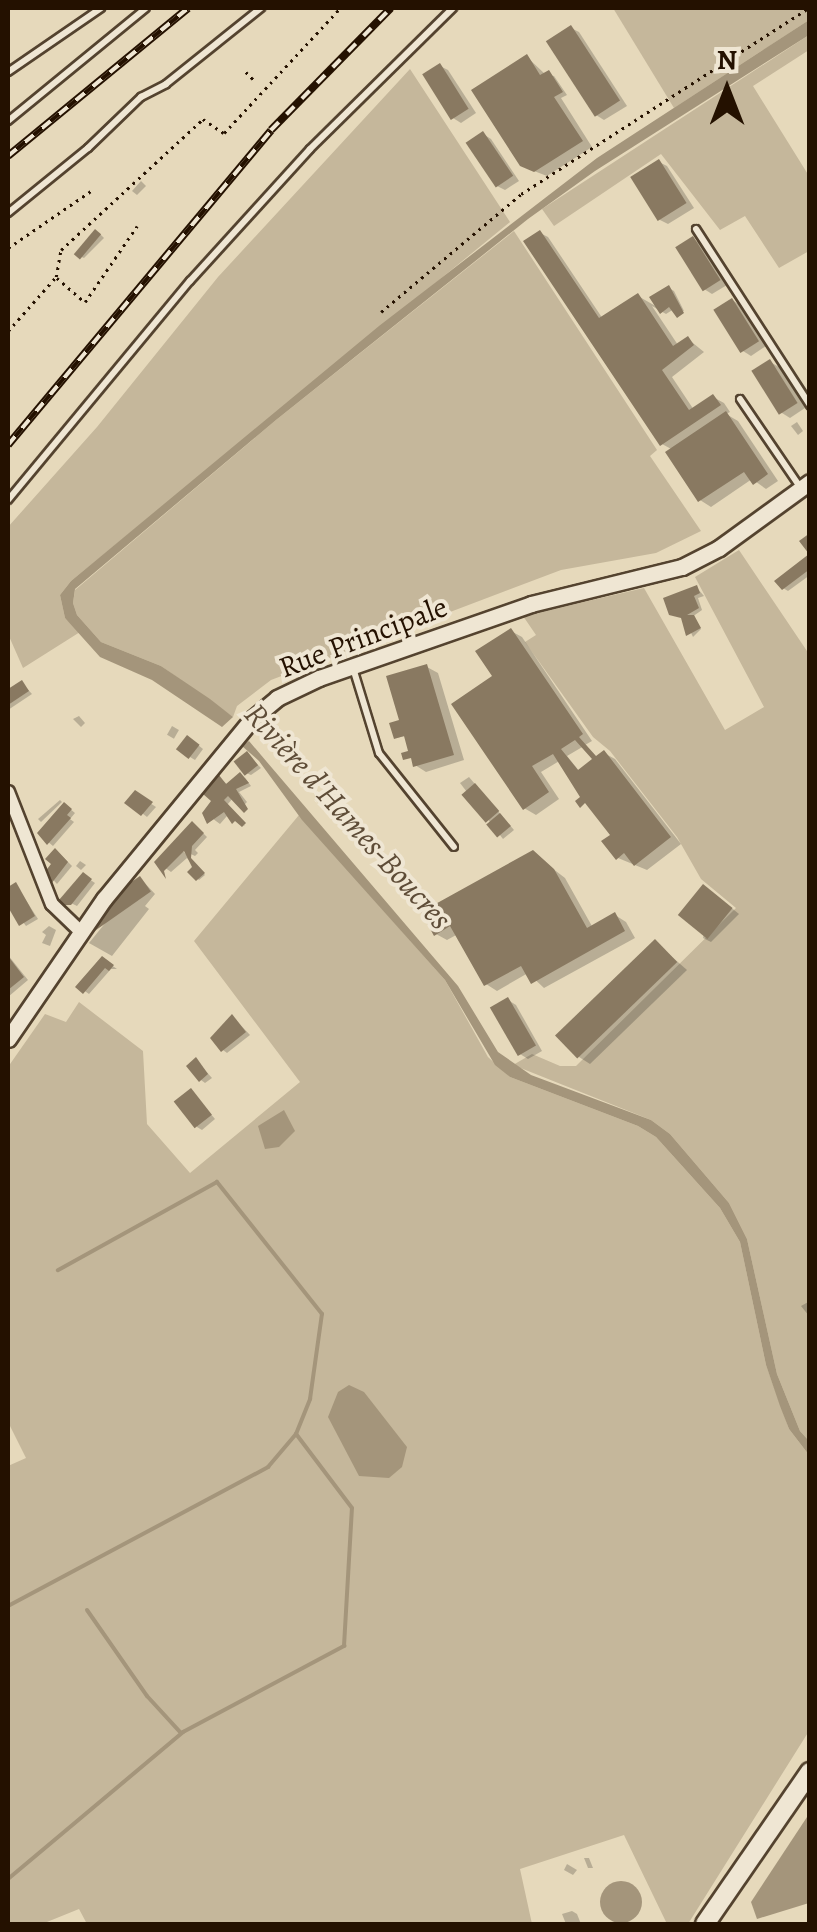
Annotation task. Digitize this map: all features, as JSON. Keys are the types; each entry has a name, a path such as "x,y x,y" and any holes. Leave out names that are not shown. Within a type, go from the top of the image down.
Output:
{"main road":[{"path":"705,1924 810,1772"}],"street":[{"name":"Rue Principale","path":"8,1039 81,932 230,745 251,720 285,693 553,597 682,568 719,548 805,485"},
{"path":"8,792 52,904 81,932"}],"lane":[{"path":"8,72 101,8"},
{"path":"8,122 146,8"},
{"path":"8,214 88,148 140,97 166,84 262,8"},
{"path":"8,500 190,281 310,148 452,8"},
{"path":"696,229 810,405"},
{"path":"740,399 805,485"},
{"path":"352,667 379,753 454,847"}],"path":[{"path":"8,331 56,277 61,250 204,119 224,133 340,8"},
{"path":"381,312 522,194 809,8"},
{"path":"246,72 254,80"},
{"path":"8,248 94,189"},
{"path":"56,277 84,302 137,226"}],"shaded area":[{"path":"613,8 809,8 809,20 674,108"},
{"path":"809,20 809,35 595,171 528,219 276,420 75,589 73,603 77,615 101,642 161,666 210,699 233,717 222,727 152,680 100,657 65,618 60,595 71,581 379,326 597,158"},
{"path":"809,35 809,50 753,86 809,176 809,251 779,268 745,216 720,230 661,154 554,226 542,209"},
{"path":"410,69 510,222 71,581 60,595 65,618 80,632 23,668 8,634 8,527 97,427 218,277"},
{"path":"514,231 657,450 650,456 701,531 656,553 561,570 271,680 237,706 233,717 161,666 101,642 77,615 73,603 75,590 276,420"},
{"path":"739,550 809,654 809,1441 800,1431 777,1374 747,1239 729,1203 670,1134 651,1120 513,1065 532,1054 560,1066 576,1066 736,908 701,879 677,837 610,751 593,737 525,642 536,635 523,616 644,588 725,730 764,707 695,577"},
{"path":"249,741 458,986 498,1052 531,1075 651,1120 670,1134 729,1203 747,1239 777,1374 800,1431 809,1441 809,1455 789,1429 780,1406 766,1365 740,1242 720,1208 656,1137 638,1126 510,1077 495,1065 445,980 302,820 259,761 242,746"},
{"path":"299,815 445,980 488,1057 510,1077 638,1126 656,1137 720,1208 740,1242 766,1365 789,1429 809,1455 809,1731 688,1924 667,1924 624,1835 520,1869 532,1924 87,1924 79,1909 42,1924 8,1924 8,1466 26,1458 8,1422 8,1067 45,1014 66,1022 79,1002 143,1051 147,1124 190,1173 300,1082 194,941"},
{"path":"284,1110 295,1131 279,1147 265,1149 258,1126"},
{"path":"349,1385 364,1392 407,1447 402,1467 389,1478 359,1476 328,1417 338,1392"},
{"path":"809,1814 809,1903 757,1919 751,1902"},
{"path":"621,1881 636,1887 642,1902 636,1917 621,1923 606,1917 600,1902 606,1887"}],"building":[{"path":"571,25 620,100 595,117 546,41"},
{"path":"527,54 540,75 549,70 563,92 554,97 583,141 534,172 520,166 471,90"},
{"path":"440,63 469,109 451,120 422,74"},
{"path":"483,131 513,176 496,188 466,143"},
{"path":"659,159 687,203 658,221 630,177"},
{"path":"95,229 101,234 80,259 74,254"},
{"path":"540,230 599,318 638,293 673,346 688,336 694,345 662,370 689,410 713,394 721,405 660,446 523,241"},
{"path":"693,236 721,280 703,291 675,247"},
{"path":"669,285 684,313 677,318 669,307 660,314 649,297"},
{"path":"732,298 759,341 740,353 713,310"},
{"path":"770,359 798,403 779,415 751,371"},
{"path":"726,411 768,474 753,485 744,472 698,502 665,452"},
{"path":"810,533 810,569 782,590 774,581 809,554 799,541"},
{"path":"697,585 700,593 694,596 699,608 687,615 694,615 701,628 686,636 681,618 669,615 663,598"},
{"path":"511,628 583,734 579,737 596,756 604,750 671,837 634,866 624,853 616,860 601,841 610,835 585,803 580,808 575,801 580,797 553,754 532,766 549,792 523,810 451,704 492,676 475,651","holes":["575,740 592,759 578,770 561,749"]},
{"path":"427,664 454,755 413,767 411,758 403,760 401,753 408,751 404,736 394,739 389,723 399,720 386,676"},
{"path":"22,680 29,691 8,705 8,689"},
{"path":"187,735 200,745 189,759 176,749"},
{"path":"247,751 258,765 245,776 234,761"},
{"path":"240,772 249,783 236,789 248,809 244,813 228,796 224,800 246,823 242,827 235,821 232,824 224,812 207,824 202,813 211,801 203,794 219,775 226,784"},
{"path":"475,783 499,811 486,823 461,795"},
{"path":"135,790 153,802 141,816 124,803"},
{"path":"64,802 72,809 67,815 71,818 47,845 37,833"},
{"path":"500,813 511,826 497,838 486,825"},
{"path":"192,821 204,833 192,846 191,858 205,873 196,881 187,872 192,867 184,851 164,871 166,879 154,862"},
{"path":"55,848 68,862 51,884 44,873 51,864 45,859"},
{"path":"533,850 554,869 587,928 615,912 625,931 531,984 521,966 484,986 450,926 434,936 421,912"},
{"path":"83,872 92,879 71,905 64,905 59,900"},
{"path":"140,876 151,892 80,941 69,926"},
{"path":"16,882 35,916 19,926 8,907 8,887"},
{"path":"703,884 733,908 707,939 678,915"},
{"path":"655,939 677,962 577,1059 555,1036"},
{"path":"8,956 24,977 8,990 10,976"},
{"path":"102,956 114,965 109,971 105,968 83,994 75,987"},
{"path":"508,997 536,1045 518,1056 490,1008"},
{"path":"232,1014 246,1032 221,1052 210,1038"},
{"path":"196,1057 208,1074 199,1082 186,1066"},
{"path":"191,1088 212,1115 195,1128 174,1102"}],"waterway":[{"path":"8,1879 183,1732 344,1646 352,1508 296,1434 310,1399 322,1314 217,1182 58,1270"},
{"path":"8,1606 268,1467 296,1434"},
{"path":"87,1610 147,1696 181,1733"}],"railway":[{"path":"8,156 188,8"},
{"path":"8,445 271,130 391,8"}],"water label":[{"name":"Rivière d'Hames-Boucres","path":"348,816"}]}
